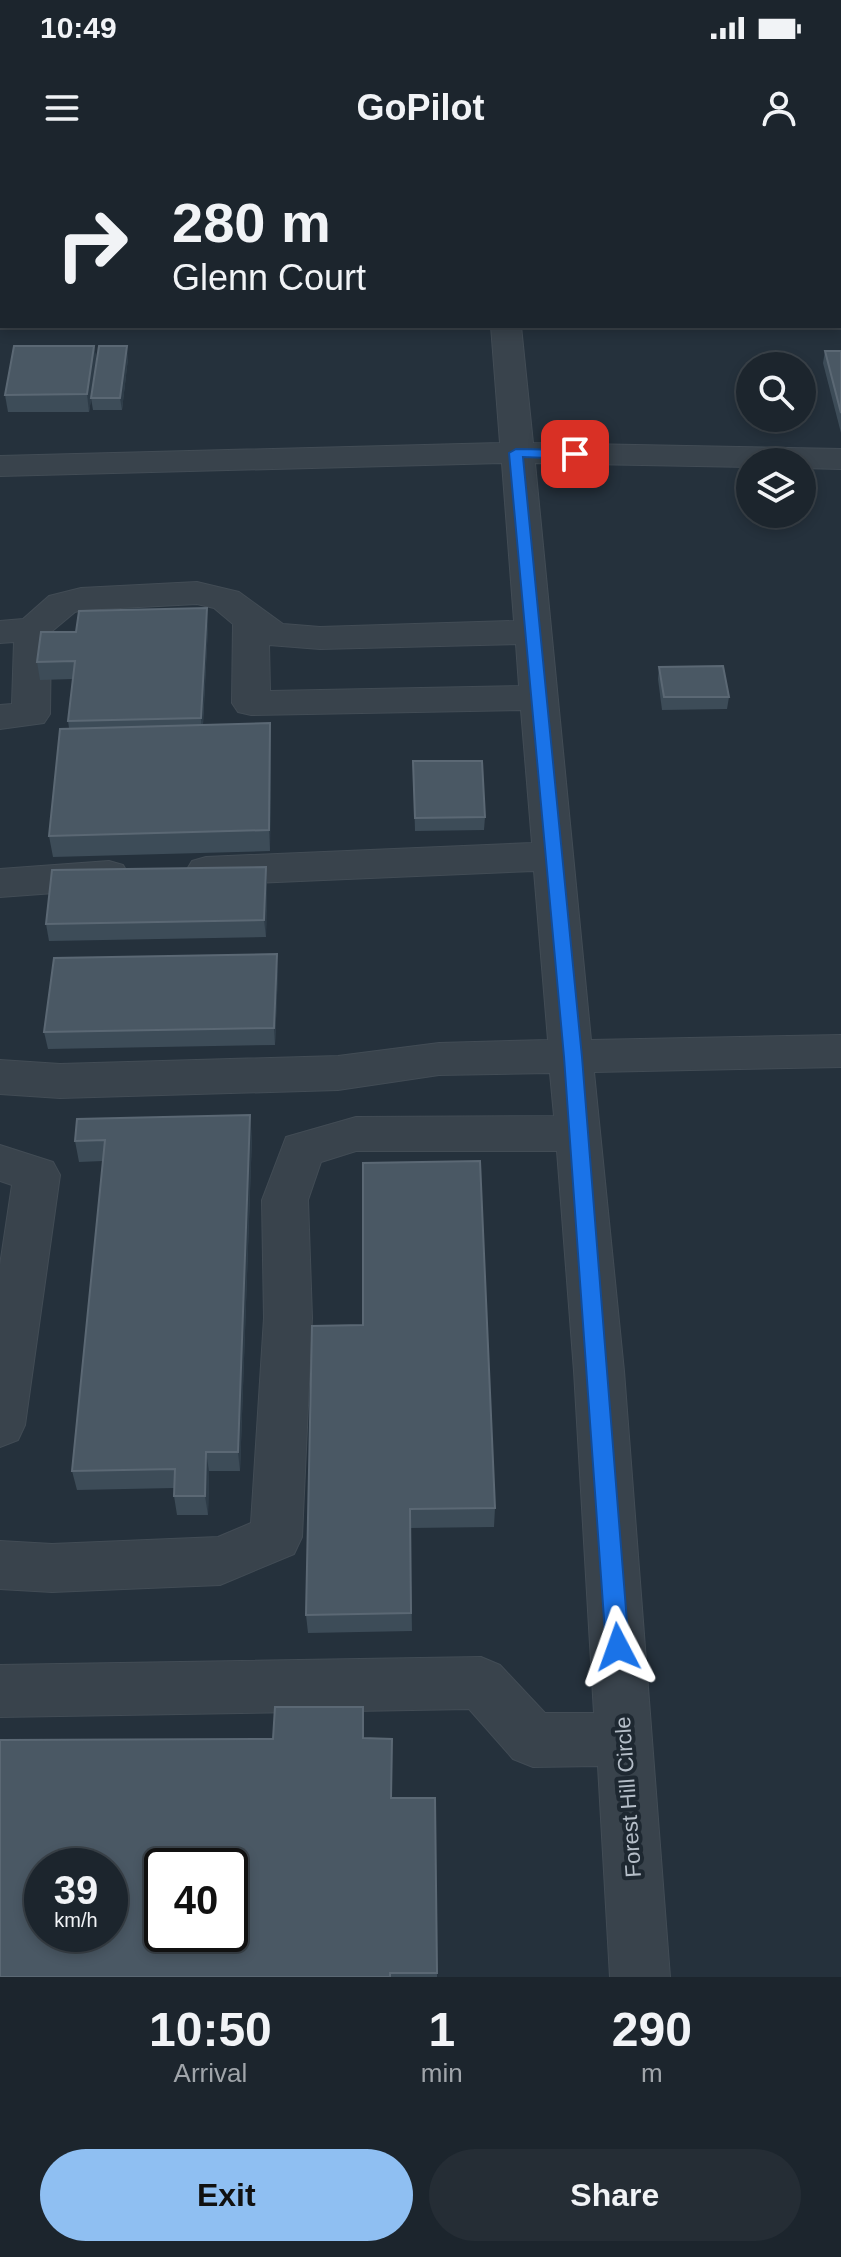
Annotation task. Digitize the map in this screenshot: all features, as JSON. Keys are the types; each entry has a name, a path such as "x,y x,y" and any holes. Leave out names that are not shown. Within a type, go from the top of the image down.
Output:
{"street":[{"name":"Forest Hill Circle","path":"506,328 599,1371 640,1977"},
{"path":"0,466 516,453 841,459"},
{"path":"0,717 31,714 17,631 62,604 81,599 197,593 226,600 251,621 275,635 320,638 532,632"},
{"path":"251,621 251,703 539,698"},
{"path":"0,883 554,856"},
{"path":"0,1077 60,1081 338,1073 439,1059 841,1051"},
{"path":"0,1565 52,1568 220,1561 276,1537 288,1318 285,1200 302,1150 356,1134 577,1133"},
{"path":"0,1163 37,1175 0,1425"},
{"path":"0,1691 481,1683 533,1740 624,1739"}],"building":[{"path":"14,346 94,346 87,394 5,395"},
{"path":"99,346 127,346 120,398 91,398"},
{"path":"825,351 841,351 841,413"},
{"path":"207,608 201,718 68,721 75,661 37,662 41,632 76,632 79,611"},
{"path":"723,666 729,697 664,697 659,667"},
{"path":"270,723 269,830 49,836 60,729"},
{"path":"413,761 482,761 485,817 415,818"},
{"path":"266,867 264,920 46,924 52,870"},
{"path":"277,954 274,1028 44,1032 54,958"},
{"path":"250,1115 238,1452 206,1452 205,1496 174,1496 175,1469 72,1471 105,1140 75,1141 77,1119"},
{"path":"480,1161 495,1508 410,1509 411,1613 306,1615 312,1326 363,1325 363,1163"},
{"path":"275,1707 363,1707 363,1738 392,1739 391,1798 435,1798 437,1973 390,1973 390,1977 0,1977 0,1740 273,1739"}],"route":[{"path":"575,454 516,453 573,1057 618,1647"}]}
